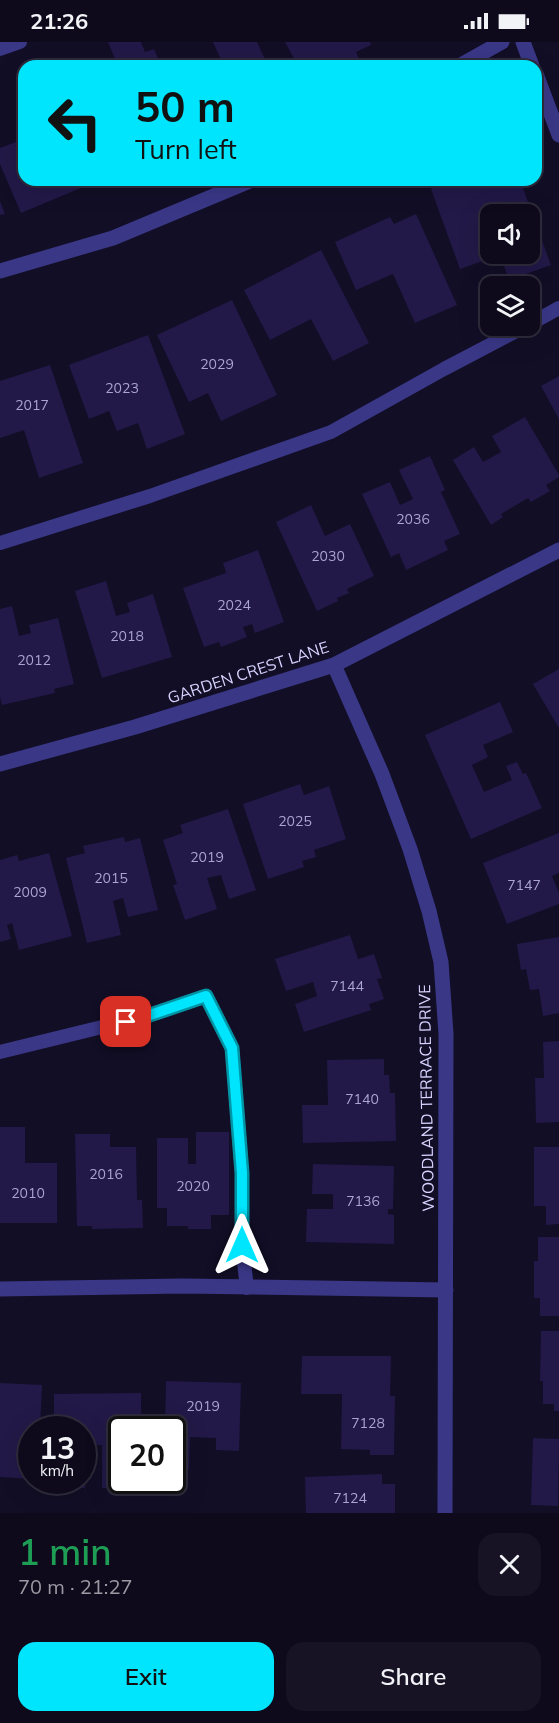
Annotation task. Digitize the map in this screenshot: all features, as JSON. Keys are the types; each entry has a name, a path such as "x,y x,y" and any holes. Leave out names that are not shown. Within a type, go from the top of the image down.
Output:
{"street":[{"path":"470,60 502,42"},
{"path":"524,42 530,60"},
{"path":"542,90 559,135"},
{"path":"0,271 113,238 238,186"},
{"name":"GARDEN CREST LANE","path":"0,764 135,726 334,665 559,550"},
{"name":"WOODLAND TERRACE DRIVE","path":"334,665 382,774 410,849 429,911 441,962 446,1034 445,1513"},
{"path":"0,1289 183,1286 446,1290"}],"lane":[{"path":"0,49 20,42"},
{"path":"540,318 559,308"},
{"path":"0,543 150,496 331,432 507,336"},
{"path":"0,1052 147,1016 206,996 232,1048 242,1173 242,1245 247,1288"}],"building":[{"path":"108,42 141,42 145,52 154,49 159,60 116,60"},
{"path":"213,42 257,42 265,60 221,60"},
{"path":"285,42 370,42 371,45 356,52 360,60 295,60"},
{"path":"18,141 18,186 86,186 21,213 0,164 0,148"},
{"path":"439,186 522,186 529,204 480,204 480,262 460,269 431,189"},
{"path":"0,201 5,214 0,215"},
{"path":"416,214 457,305 415,323 393,274 356,290 335,242 390,217 394,224"},
{"path":"540,235 551,265 520,276 508,276 503,264 540,264"},
{"path":"321,250 369,343 333,361 311,319 270,340 244,290"},
{"path":"232,300 277,395 221,421 208,393 189,402 157,335"},
{"path":"148,335 185,434 147,449 138,423 117,431 109,411 89,419 69,365"},
{"path":"50,365 83,463 39,478 24,430 0,438 0,381"},
{"path":"559,376 559,419 541,386"},
{"path":"525,417 559,477 546,485 550,491 531,502 528,498 501,514 503,517 491,525 453,460 474,447 483,462 501,452 492,436"},
{"path":"430,456 445,490 441,492 460,534 444,541 448,550 406,570 399,553 391,557 362,494 390,482 400,505 413,499 399,470"},
{"path":"311,505 325,536 350,524 374,576 347,589 349,593 317,611 276,522"},
{"path":"258,550 284,622 255,633 252,624 243,627 247,637 221,647 219,642 204,647 183,588 226,573 223,563"},
{"path":"106,581 116,616 130,612 127,603 153,594 172,657 102,678 75,591"},
{"path":"12,606 19,636 31,633 29,625 58,618 74,684 54,689 55,693 2,705 0,697 0,609"},
{"path":"559,669 559,728 533,684"},
{"path":"500,702 513,732 483,745 488,757 472,765 484,792 512,780 506,766 517,762 523,774 526,773 542,808 471,839 425,735"},
{"path":"300,784 304,795 329,786 346,839 314,850 316,857 302,861 304,867 268,879 243,804"},
{"path":"228,809 256,890 229,899 221,875 207,878 217,909 185,920 173,885 177,884 163,840 183,833 180,825"},
{"path":"559,833 559,873 552,876 559,893 559,904 507,924 483,863"},
{"path":"124,837 125,842 140,838 158,910 128,917 123,898 113,901 121,935 87,943 66,858 85,853 83,846"},
{"path":"49,853 72,936 19,950 12,923 7,925 11,939 0,942 0,860 17,855 19,861"},
{"path":"350,935 358,959 374,954 382,978 377,979 384,999 369,1004 371,1010 304,1032 295,1004 317,996 313,982 286,991 275,959"},
{"path":"559,937 559,1013 543,1016 539,989 530,990 526,969 521,970 517,944"},
{"path":"559,1041 559,1122 536,1123 535,1078 544,1078 543,1042"},
{"path":"384,1059 384,1075 389,1075 390,1093 395,1093 396,1141 303,1143 302,1105 328,1105 327,1060"},
{"path":"0,1127 25,1127 25,1163 57,1163 57,1223 0,1223"},
{"path":"196,1132 229,1132 229,1215 211,1215 211,1229 167,1226 167,1208 157,1208 157,1138 188,1138 188,1164 196,1164"},
{"path":"75,1134 110,1134 110,1147 136,1147 137,1200 142,1200 143,1228 92,1229 92,1226 77,1226"},
{"path":"534,1147 559,1147 559,1224 546,1225 546,1206 534,1206"},
{"path":"313,1164 394,1166 393,1209 388,1209 388,1214 394,1215 394,1244 306,1242 307,1209 333,1209 333,1194 312,1194"},
{"path":"538,1237 559,1237 559,1316 540,1316 540,1298 534,1298 534,1261 538,1261"},
{"path":"541,1331 559,1331 559,1411 554,1411 554,1404 543,1404 543,1381 540,1381"},
{"path":"302,1356 391,1356 390,1396 395,1396 394,1455 370,1455 370,1450 341,1449 342,1394 301,1394"},
{"path":"166,1381 241,1383 239,1451 216,1450 216,1438 190,1437 189,1470 186,1470 186,1416 165,1416"},
{"path":"0,1383 42,1385 41,1416 18,1416 18,1478 0,1477"},
{"path":"141,1393 141,1416 108,1416 108,1488 102,1488 102,1445 96,1445 96,1416 54,1416 54,1394"},
{"path":"533,1438 559,1439 558,1506 531,1505"},
{"path":"382,1474 382,1484 395,1484 395,1513 306,1513 305,1477"}],"route":[{"path":"126,1022 206,996 232,1048 242,1173 242,1245"}]}
